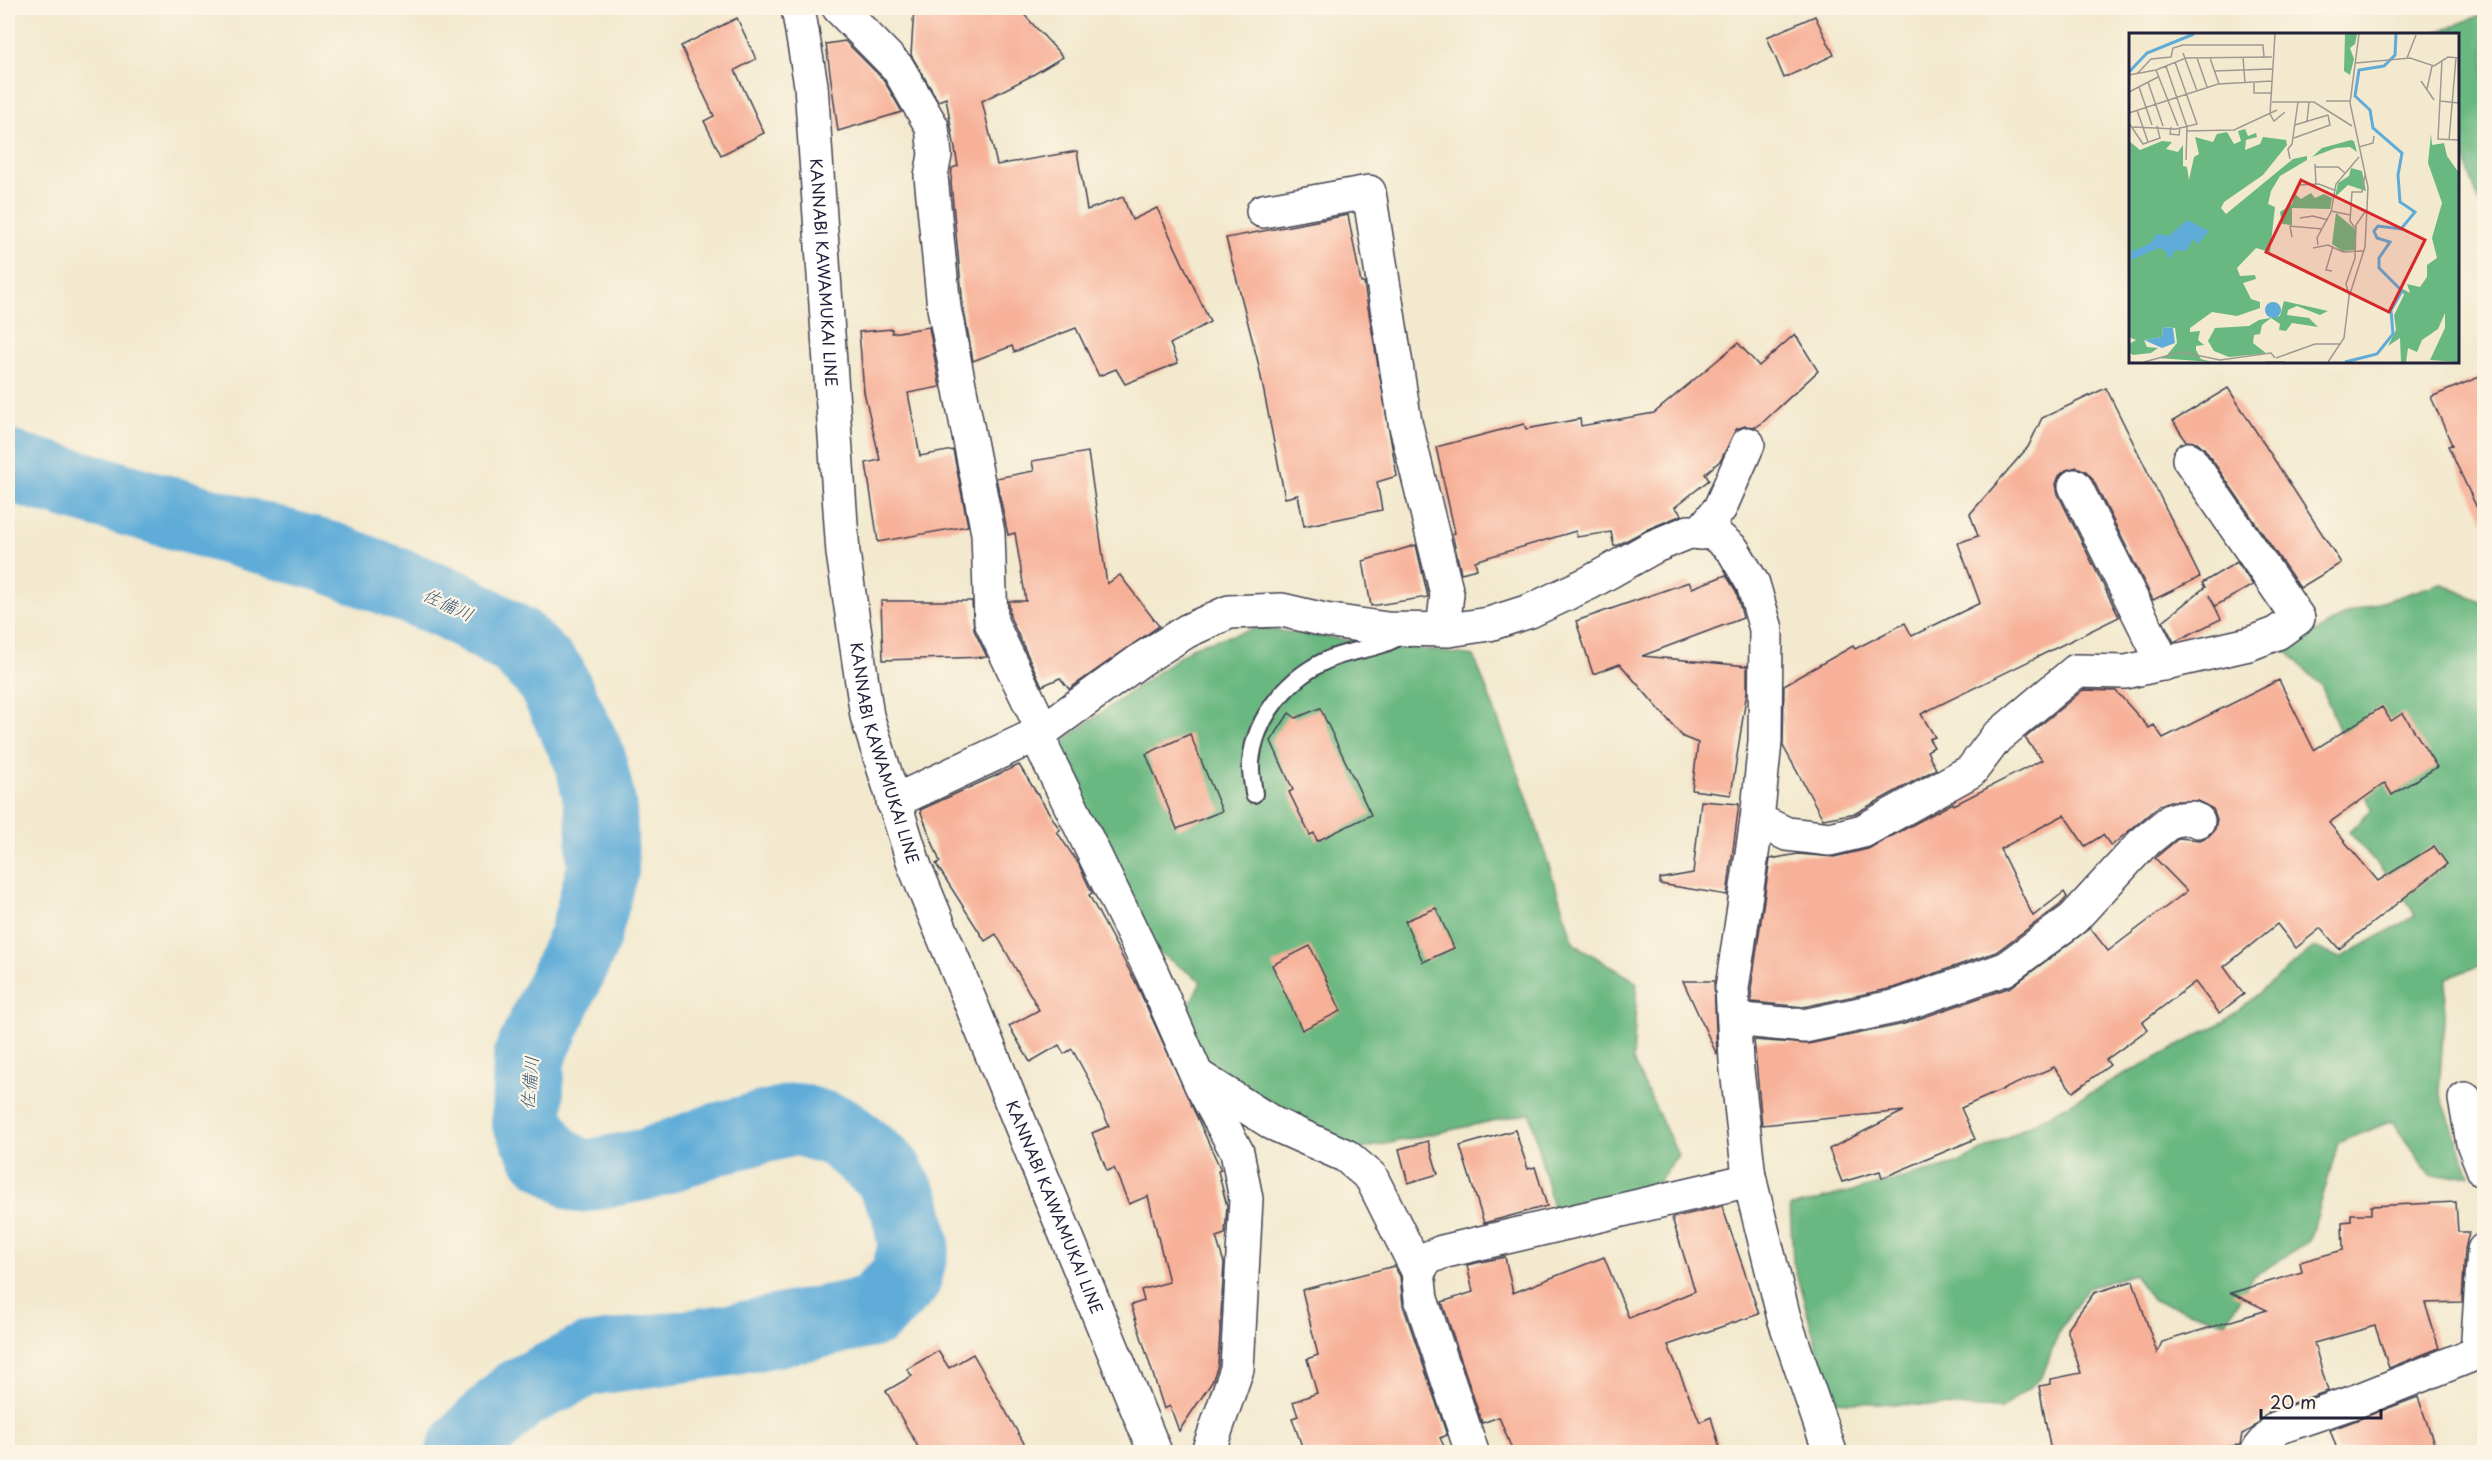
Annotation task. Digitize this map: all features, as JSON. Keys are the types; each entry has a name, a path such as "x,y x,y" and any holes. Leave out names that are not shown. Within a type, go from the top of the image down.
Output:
{"street":[{"name":"KANNABI KAWAMUKAI LINE","path":"798,8 811,85 843,553 867,716 915,867 1155,1452"},
{"path":"839,8 898,68 932,127 935,155 931,176 944,308 988,533 992,622 1037,718 1044,751 1152,973 1197,1076 1237,1152 1246,1199 1237,1369 1208,1452"},
{"path":"1263,211 1369,192 1405,422 1447,594 1443,629"},
{"path":"1701,533 1720,508 1748,444"},
{"path":"1757,820 1788,834 1830,839 1863,831 1971,771 1996,738 2076,671 2126,672 2249,644 2277,633 2298,618 2189,459"},
{"path":"2075,486 2164,664"},
{"path":"893,802 1040,733 1142,659 1187,631 1229,612 1282,610 1356,624 1409,629 1443,629 1489,624 1530,611 1589,583 1655,546 1689,532 1713,533 1733,550 1753,584 1766,629 1765,742 1757,820 1732,988 1750,1180 1784,1318 1830,1452"},
{"path":"1734,1019 1804,1026 1898,1006 2005,969 2073,919 2142,844 2164,826 2172,820 2191,818 2198,821"},
{"path":"1197,1076 1274,1124 1346,1156 1371,1177 1418,1270 1420,1299 1472,1452"},
{"path":"2465,1099 2474,1143 2484,1171"},
{"path":"1418,1270 1428,1257 1442,1252 1750,1180"},
{"path":"2257,1452 2277,1428 2359,1400 2477,1353 2484,1250"}],"lane":[{"path":"1254,794 1251,763 1257,735 1273,704 1295,680 1332,659 1390,642 1409,629"}],"green space":[{"path":"2484,14 2484,215 2459,144 2459,33 2435,33"},
{"path":"2441,583 2484,604 2484,964 2447,978 2439,1091 2470,1175 2430,1176 2392,1121 2338,1143 2310,1241 2252,1277 2226,1322 2152,1300 2134,1274 2088,1288 2060,1329 2042,1377 2002,1409 1832,1401 1793,1262 1790,1207 1957,1164 2225,1021 2315,947 2340,958 2415,916 2401,891 2349,832 2372,810 2321,685 2285,650 2348,613"},
{"path":"1257,628 1474,656 1526,794 1574,944 1637,982 1633,1061 1678,1155 1652,1191 1553,1209 1530,1113 1357,1150 1199,1065 1183,1018 1201,981 1149,946 1054,747 1194,646"}],"building":[{"path":"914,8 1018,8 1063,57 982,101 997,165 1077,151 1087,210 1123,197 1132,220 1157,208 1210,322 1170,344 1178,363 1125,384 1116,369 1099,376 1076,328 1014,352 1012,346 973,361 963,305 951,183 952,168 958,166 946,98 938,101 911,55"},
{"path":"1815,16 1834,55 1784,78 1767,37"},
{"path":"737,18 756,59 735,70 764,133 721,155 704,121 714,116 681,46"},
{"path":"845,41 883,79 902,112 838,131 826,44"},
{"path":"1348,215 1361,283 1364,283 1397,476 1377,482 1382,510 1304,526 1298,495 1285,498 1258,362 1226,238"},
{"path":"929,327 940,387 908,393 920,456 953,450 968,526 878,542 866,463 880,460 864,392 859,332 892,329 892,333"},
{"path":"1795,334 1818,371 1762,423 1756,427 1745,426 1736,429 1721,460 1705,474 1709,480 1675,507 1682,515 1618,545 1614,546 1611,532 1577,537 1576,531 1475,561 1477,569 1461,573 1452,534 1455,533 1436,447 1524,424 1526,429 1580,419 1581,426 1654,413 1738,343 1759,366"},
{"path":"2484,375 2484,523 2448,446 2452,445 2431,397"},
{"path":"2106,388 2200,577 2153,600 2092,478 2086,471 2077,467 2066,470 2059,476 2056,484 2058,494 2119,617 1921,714 1935,737 1929,739 1934,747 1927,751 1936,769 1856,813 1823,819 1783,746 1784,685 1853,646 1855,649 1905,623 1912,636 1980,603 1958,543 1978,536 1970,514 2028,447 2042,418"},
{"path":"2228,388 2341,563 2300,588 2204,448 2197,442 2186,441 2173,421"},
{"path":"1088,452 1107,584 1120,575 1159,626 1069,689 1060,678 1042,686 1010,617 1009,601 1026,601 1015,533 1008,535 996,478 1034,471 1032,461"},
{"path":"1416,545 1428,597 1371,606 1363,561"},
{"path":"2237,562 2253,585 2215,606 2209,595 2221,619 2174,642 2163,621 2205,587 2202,583"},
{"path":"1726,575 1736,591 1743,618 1642,656 1747,666 1747,691 1731,795 1692,790 1698,743 1683,737 1620,664 1593,674 1576,621 1689,582 1692,588"},
{"path":"881,601 972,601 974,630 987,657 883,660"},
{"path":"2279,680 2314,750 2382,707 2391,721 2403,713 2437,767 2392,795 2385,783 2329,823 2378,881 2434,846 2447,864 2339,949 2321,928 2296,948 2277,924 2224,967 2244,994 2219,1013 2195,982 2143,1022 2148,1029 2106,1060 2110,1065 2073,1092 2054,1067 1961,1108 1975,1139 1882,1178 1880,1171 1842,1182 1829,1149 1904,1111 1762,1125 1754,1040 1808,1044 1904,1024 2011,987 2090,928 2108,951 2187,891 2155,858 2179,838 2200,840 2209,836 2215,829 2217,819 2213,809 2198,801 2170,801 2160,805 2111,846 2103,835 2085,846 2064,815 2000,849 2033,916 2064,892 2067,897 2060,905 1996,952 1893,988 1803,1007 1752,1002 1751,989 1770,859 1798,854 1834,857 1868,849 1953,803 1954,805 2042,760 2025,738 2083,690 2116,691 2149,728 2154,725 2163,738"},
{"path":"1320,708 1371,815 1317,841 1314,833 1310,835 1289,792 1293,790 1271,741 1289,713 1296,718"},
{"path":"1190,734 1222,811 1177,829 1146,754"},
{"path":"1019,765 1060,830 1057,832 1078,863 1092,893 1089,895 1135,981 1221,1170 1218,1171 1227,1206 1225,1234 1216,1237 1224,1263 1218,1365 1212,1382 1179,1431 1170,1406 1164,1409 1131,1305 1144,1301 1141,1290 1169,1282 1148,1196 1129,1204 1114,1168 1107,1171 1092,1133 1109,1126 1089,1080 1072,1049 1064,1054 1059,1045 1030,1062 1009,1026 1039,1010 996,934 985,941 936,864 940,862 920,810"},
{"path":"1701,801 1739,804 1727,895 1660,884 1660,879 1693,873"},
{"path":"1436,908 1454,948 1423,962 1405,921"},
{"path":"1310,946 1341,1011 1302,1030 1272,965"},
{"path":"1683,981 1714,981 1717,1055"},
{"path":"1515,1130 1528,1169 1535,1167 1547,1206 1484,1223 1460,1146"},
{"path":"1428,1141 1438,1174 1408,1183 1399,1149"},
{"path":"2456,1202 2458,1232 2469,1232 2465,1249 2462,1302 2425,1303 2439,1348 2389,1368 2375,1326 2314,1343 2328,1391 2270,1411 2252,1429 2242,1434 2240,1445 2206,1449 2206,1452 2051,1452 2039,1386 2051,1384 2051,1379 2081,1373 2067,1329 2094,1293 2133,1281 2157,1353 2162,1342 2267,1310 2231,1293 2302,1272 2300,1262 2343,1250 2342,1222 2351,1221 2351,1214 2371,1214 2371,1206"},
{"path":"1722,1206 1759,1314 1668,1345 1700,1422 1711,1417 1721,1452 1513,1452 1499,1417 1482,1423 1442,1302 1473,1292 1467,1265 1505,1257 1513,1293 1604,1257 1629,1318 1695,1291 1672,1218"},
{"path":"1394,1266 1400,1276 1403,1305 1447,1435 1440,1438 1447,1452 1304,1452 1292,1418 1298,1416 1293,1402 1317,1393 1307,1359 1318,1355 1302,1290"},
{"path":"938,1351 949,1368 973,1354 1029,1452 921,1452 886,1391 912,1376 907,1369"},
{"path":"2418,1397 2437,1452 2338,1452 2330,1430"}],"waterway":[{"name":"佐備川","path":"8,466 331,558 453,605 517,642 550,676 590,759 601,809 603,869 584,939 529,1057 527,1119 545,1153 580,1177 648,1164 716,1139 797,1119 839,1132 887,1172 906,1206 914,1245 906,1278 872,1312 735,1339 587,1360 519,1394 468,1443 462,1452"}]}
